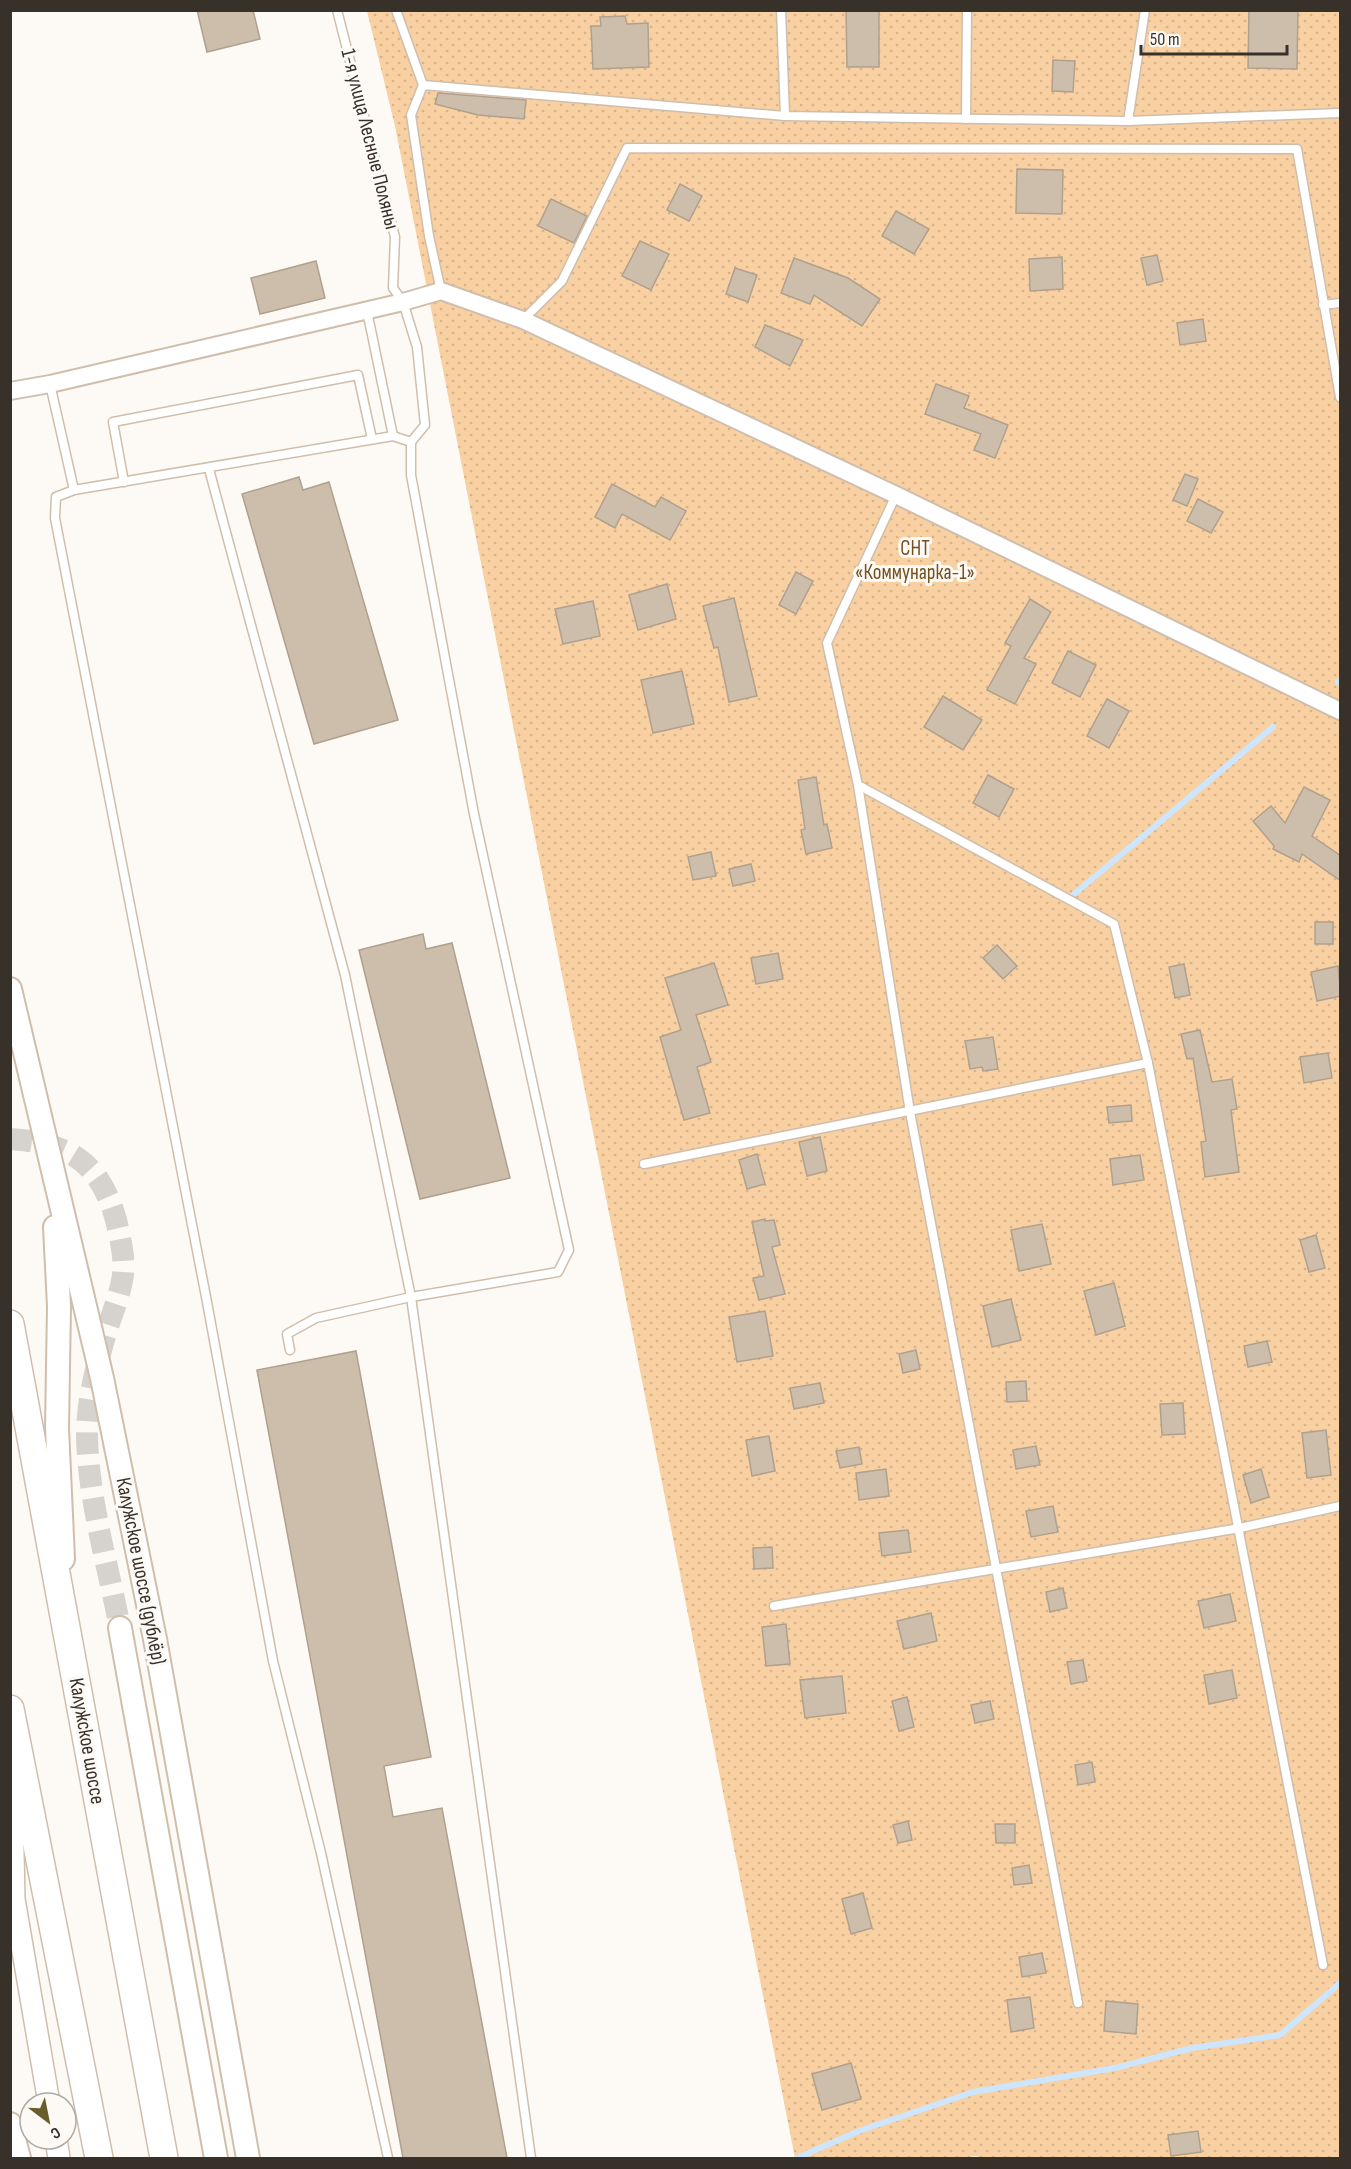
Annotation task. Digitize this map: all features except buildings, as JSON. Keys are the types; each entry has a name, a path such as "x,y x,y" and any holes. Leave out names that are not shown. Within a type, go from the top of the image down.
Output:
{"highway":[{"name":"Калужское шоссе","path":"10,1324 164,2158"},
{"path":"10,1708 99,2158"}],"main road":[{"name":"Калужское шоссе (дублёр)","path":"10,989 102,1378 155,1639 248,2158"},
{"path":"52,1171 59,1306 57,1428 65,1622"},
{"path":"120,1628 216,2158"},
{"path":"10,2124 18,2158"}],"street":[{"path":"10,391 50,384 403,302 441,291 523,321 896,495 1341,711"},
{"path":"10,1728 14,1899 47,2091"}],"lane":[{"name":"1-я улица Лесные Поляны","path":"337,10 395,237 393,288 403,302 417,347 425,425 411,442"},
{"path":"396,10 423,85 411,115 429,236 441,291"},
{"path":"781,10 785,116"},
{"path":"966,119 967,10"},
{"path":"1128,122 1145,10"},
{"path":"423,85 785,116 1128,122 1341,113"},
{"path":"523,321 562,281 627,148 1297,149 1341,397"},
{"path":"1323,305 1341,303"},
{"path":"367,310 393,436"},
{"path":"124,482 113,422 358,375 372,439"},
{"path":"50,384 74,490"},
{"path":"290,1350 287,1334 316,1318 411,1298 558,1272 569,1250 474,814 411,475 411,442 393,436 209,469 74,490 56,497 55,518 207,1302 273,1661 321,1853 388,2158"},
{"path":"209,469 345,975 411,1298 531,2158"},
{"path":"896,495 827,643 858,785 910,1113 998,1569 1078,2003"},
{"path":"858,785 1114,924 1148,1063 1323,1965"},
{"path":"644,1164 910,1113 1148,1063"},
{"path":"774,1606 1240,1528 1341,1506"}],"green space":[{"name":"СНТ «Коммунарка-1»","path":"367,11 1340,11 1340,2158 977,2158 977,2156 961,2158 795,2158 395,126"}],"waterway":[{"path":"1067,900 1273,727"},
{"path":"797,2158 859,2131 973,2092 1115,2068 1192,2048 1280,2035 1340,1983"}],"tunnel":[{"path":"10,1139 49,1145 79,1159 101,1183 119,1233 123,1254 123,1275 95,1372 90,1397 87,1435 95,1508 120,1628"}]}
